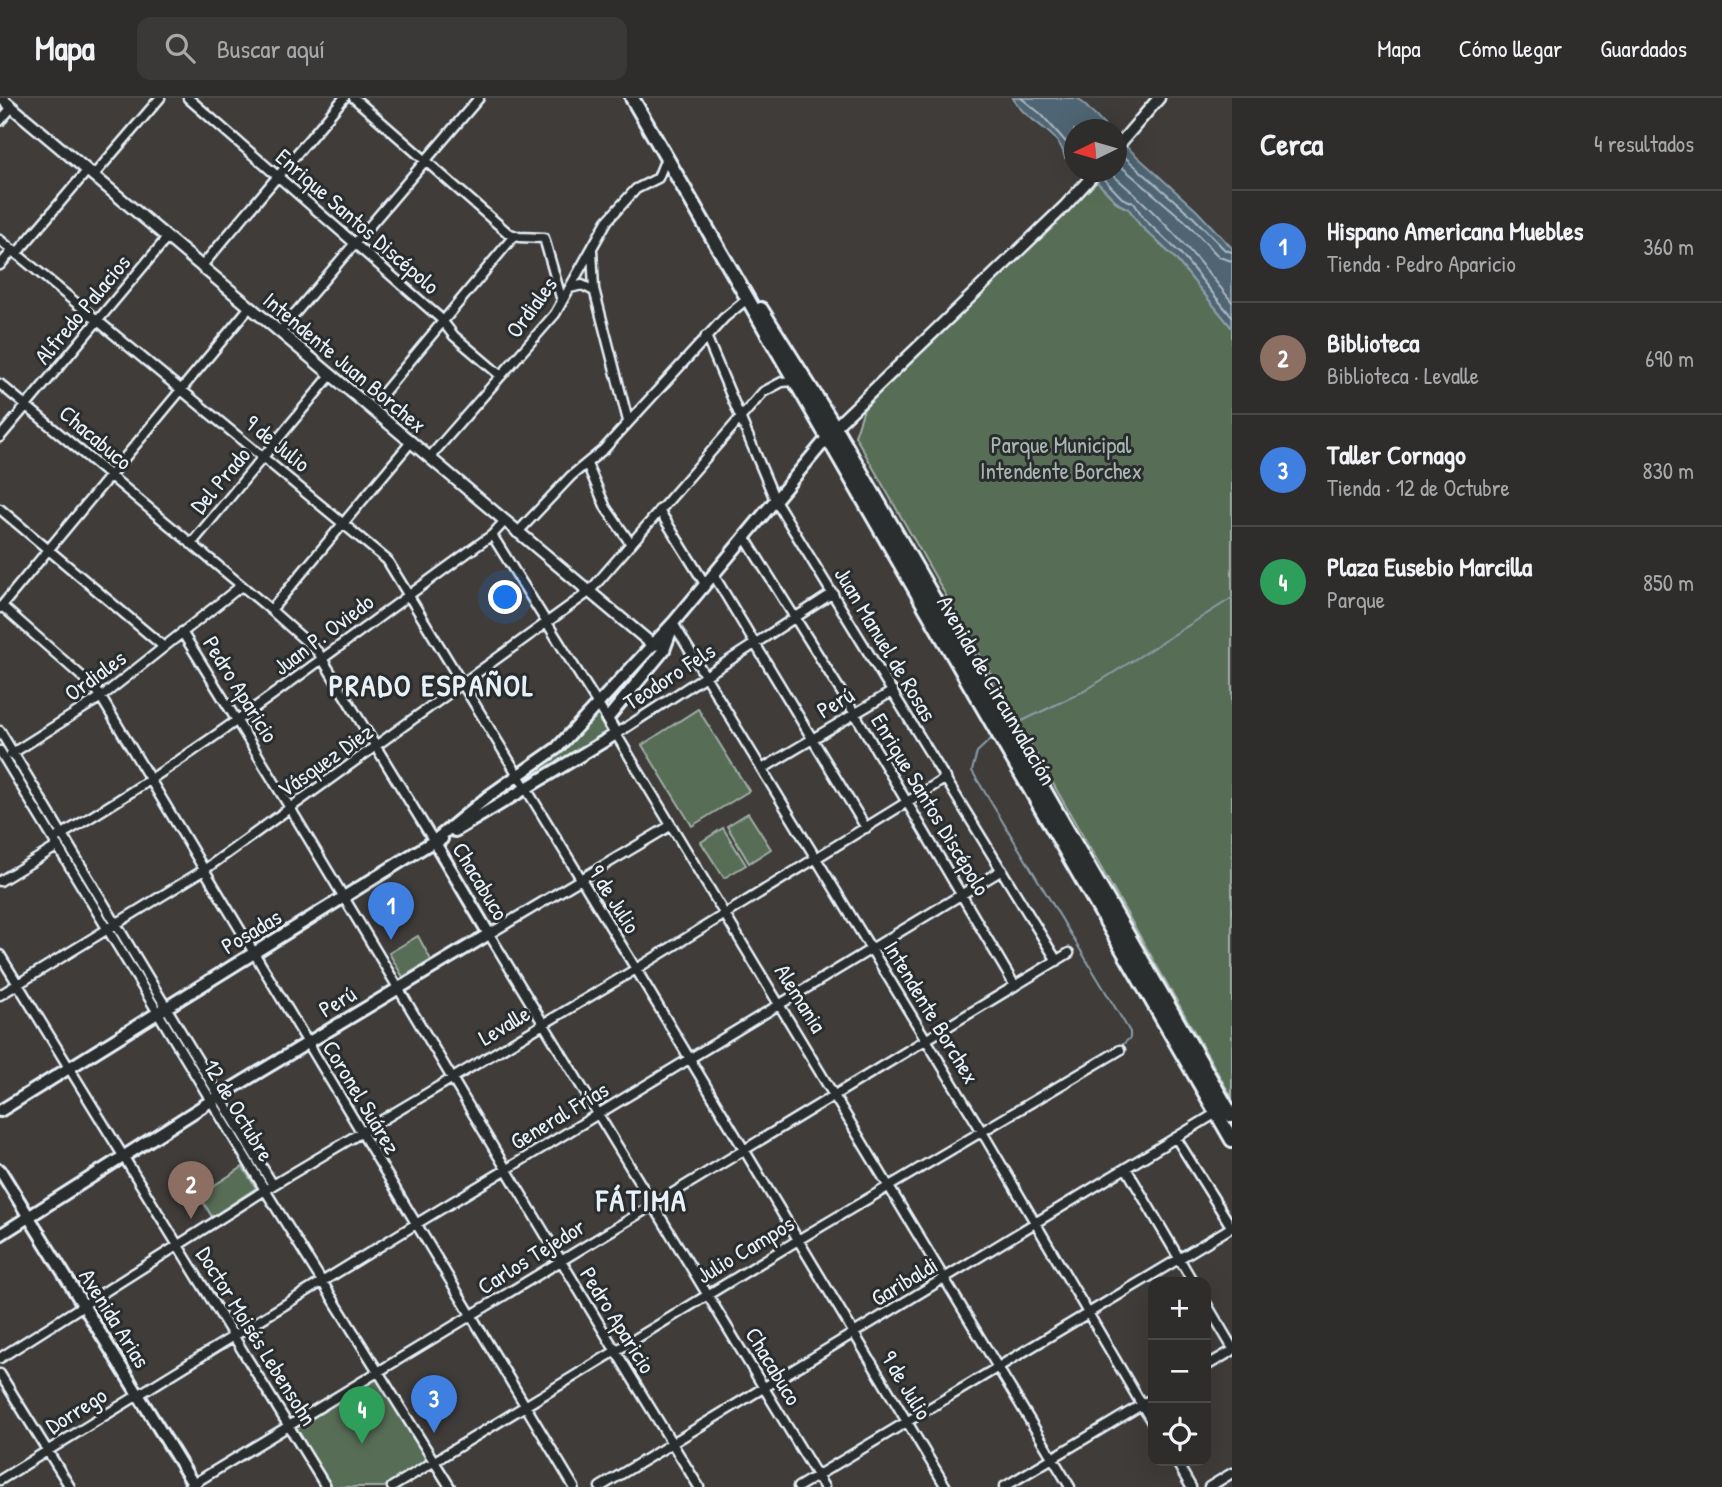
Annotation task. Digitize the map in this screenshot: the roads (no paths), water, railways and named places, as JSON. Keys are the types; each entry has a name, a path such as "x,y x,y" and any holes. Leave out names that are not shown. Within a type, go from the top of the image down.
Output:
{"highway":[{"name":"Avenida de Circunvalación","path":"632,98 746,300 1225,1112"},
{"name":"Avenida de Circunvalación","path":"725,260 795,360 835,427 1225,1112 1232,1140"}],"main road":[{"name":"Posadas","path":"434,842 557,748 673,623 828,440 835,427"},
{"path":"607,719 667,643 673,623"},
{"name":"Alemania","path":"607,719 616,734"},
{"name":"Teodoro Fels","path":"524,789 616,734"},
{"name":"Posadas","path":"0,1111 524,789"},
{"name":"Chacabuco","path":"434,842 489,934"},
{"name":"Perú","path":"0,1235 216,1099 489,934"},
{"name":"Avenida Arias","path":"0,1170 192,1486"}],"street":[{"name":"Intendente Juan Borchex","path":"1,98 653,645"},
{"path":"0,265 160,98"},
{"name":"Enrique Santos Discépolo","path":"188,98 355,243 501,376"},
{"path":"201,267 344,98"},
{"path":"354,98 514,236 544,238 562,301"},
{"path":"279,331 479,98"},
{"path":"1127,136 1159,98"},
{"path":"0,121 12,107"},
{"path":"666,158 658,178 678,178"},
{"name":"Ordiales","path":"429,458 545,326 617,208 636,189 658,178"},
{"path":"835,427 1087,182"},
{"path":"380,397 514,236"},
{"name":"Alfredo Palacios","path":"0,436 167,238"},
{"name":"9 de Julio","path":"0,240 265,456 387,560 946,1487"},
{"path":"593,245 591,269 594,291 628,421"},
{"path":"570,288 582,285 594,291"},
{"path":"517,533 560,486 587,464 706,336 746,300"},
{"path":"1,607 250,308"},
{"name":"Juan Manuel de Rosas","path":"706,336 738,419 775,500 1057,961"},
{"name":"Del Prado","path":"191,544 331,375"},
{"name":"Vásquez Diez","path":"0,995 204,870 549,623 589,592 738,419 773,385 794,381"},
{"name":"Chacabuco","path":"0,383 271,610 323,659 434,842"},
{"path":"271,610 411,442"},
{"path":"587,464 606,508 631,544"},
{"name":"Pedro Aparicio","path":"0,509 164,646"},
{"path":"659,510 705,584"},
{"name":"Juan P. Oviedo","path":"0,881 323,659 492,534 504,522"},
{"name":"Alemania","path":"492,534 607,719"},
{"name":"Enrique Santos Discépolo","path":"744,536 855,714 1016,986"},
{"path":"713,574 866,828"},
{"name":"Ordiales","path":"2,757 13,753 101,697 240,586"},
{"name":"Teodoro Fels","path":"616,734 833,593"},
{"name":"Coronel Suárez","path":"1,607 90,682 101,697 574,1487"},
{"name":"Intendente Borchex","path":"673,623 981,1130 1148,1415"},
{"name":"Pedro Aparicio","path":"182,632 292,808 559,1261 699,1487"},
{"path":"653,645 678,642 687,645"},
{"name":"Perú","path":"762,769 893,691"},
{"name":"12 de Octubre","path":"0,731 58,840"},
{"name":"Alemania","path":"616,734 1070,1487"},
{"name":"12 de Octubre","path":"2,757 112,927 323,1281 450,1487"},
{"name":"Levalle","path":"0,1358 269,1188 636,969 946,778"},
{"name":"Perú","path":"489,934 670,826"},
{"name":"General Frías","path":"138,1395 1002,870"},
{"name":"Chacabuco","path":"489,934 824,1487"},
{"name":"Carlos Tejedor","path":"192,1486 744,1148 927,1041 1069,953"},
{"name":"Doctor Moisés Lebensohn","path":"0,955 327,1487"},
{"name":"Julio Campos","path":"392,1487 889,1185 1120,1050"},
{"name":"Garibaldi","path":"600,1487 1176,1138 1225,1112"},
{"path":"798,1487 1232,1228 1176,1138"},
{"path":"1126,1168 1190,1277"},
{"path":"1211,1312 1232,1349 1211,1363"},
{"path":"0,1374 70,1487"},
{"name":"Dorrego","path":"0,1480 138,1395"},
{"path":"1004,1487 1148,1401"},
{"path":"1179,1466 1191,1487"},
{"path":"1209,1487 1232,1474"}],"water":[{"path":"1013,98 1078,98 1098,119 1064,119 1064,155 1056,140 1018,106"},
{"path":"1127,147 1196,210 1232,248 1232,328 1175,258 1140,225 1129,209 1119,204 1097,182 1127,182"}],"waterway":[{"path":"1014,725 1086,690 1232,598"},
{"path":"991,739 977,752 972,771 1130,1032 1130,1038 1122,1045"}],"place":[{"name":"Hispano Americana Muebles","path":"391,940"},
{"name":"Biblioteca","path":"191,1219"},
{"name":"Taller Cornago","path":"434,1433"},
{"name":"Plaza Eusebio Marcilla","path":"362,1444"}],"district":[{"name":"PRADO ESPAÑOL","path":"432,685"},
{"name":"FÁTIMA","path":"642,1200"}],"park label":[{"name":"Parque Municipal Intendente Borchex","path":"1061,457"}]}
